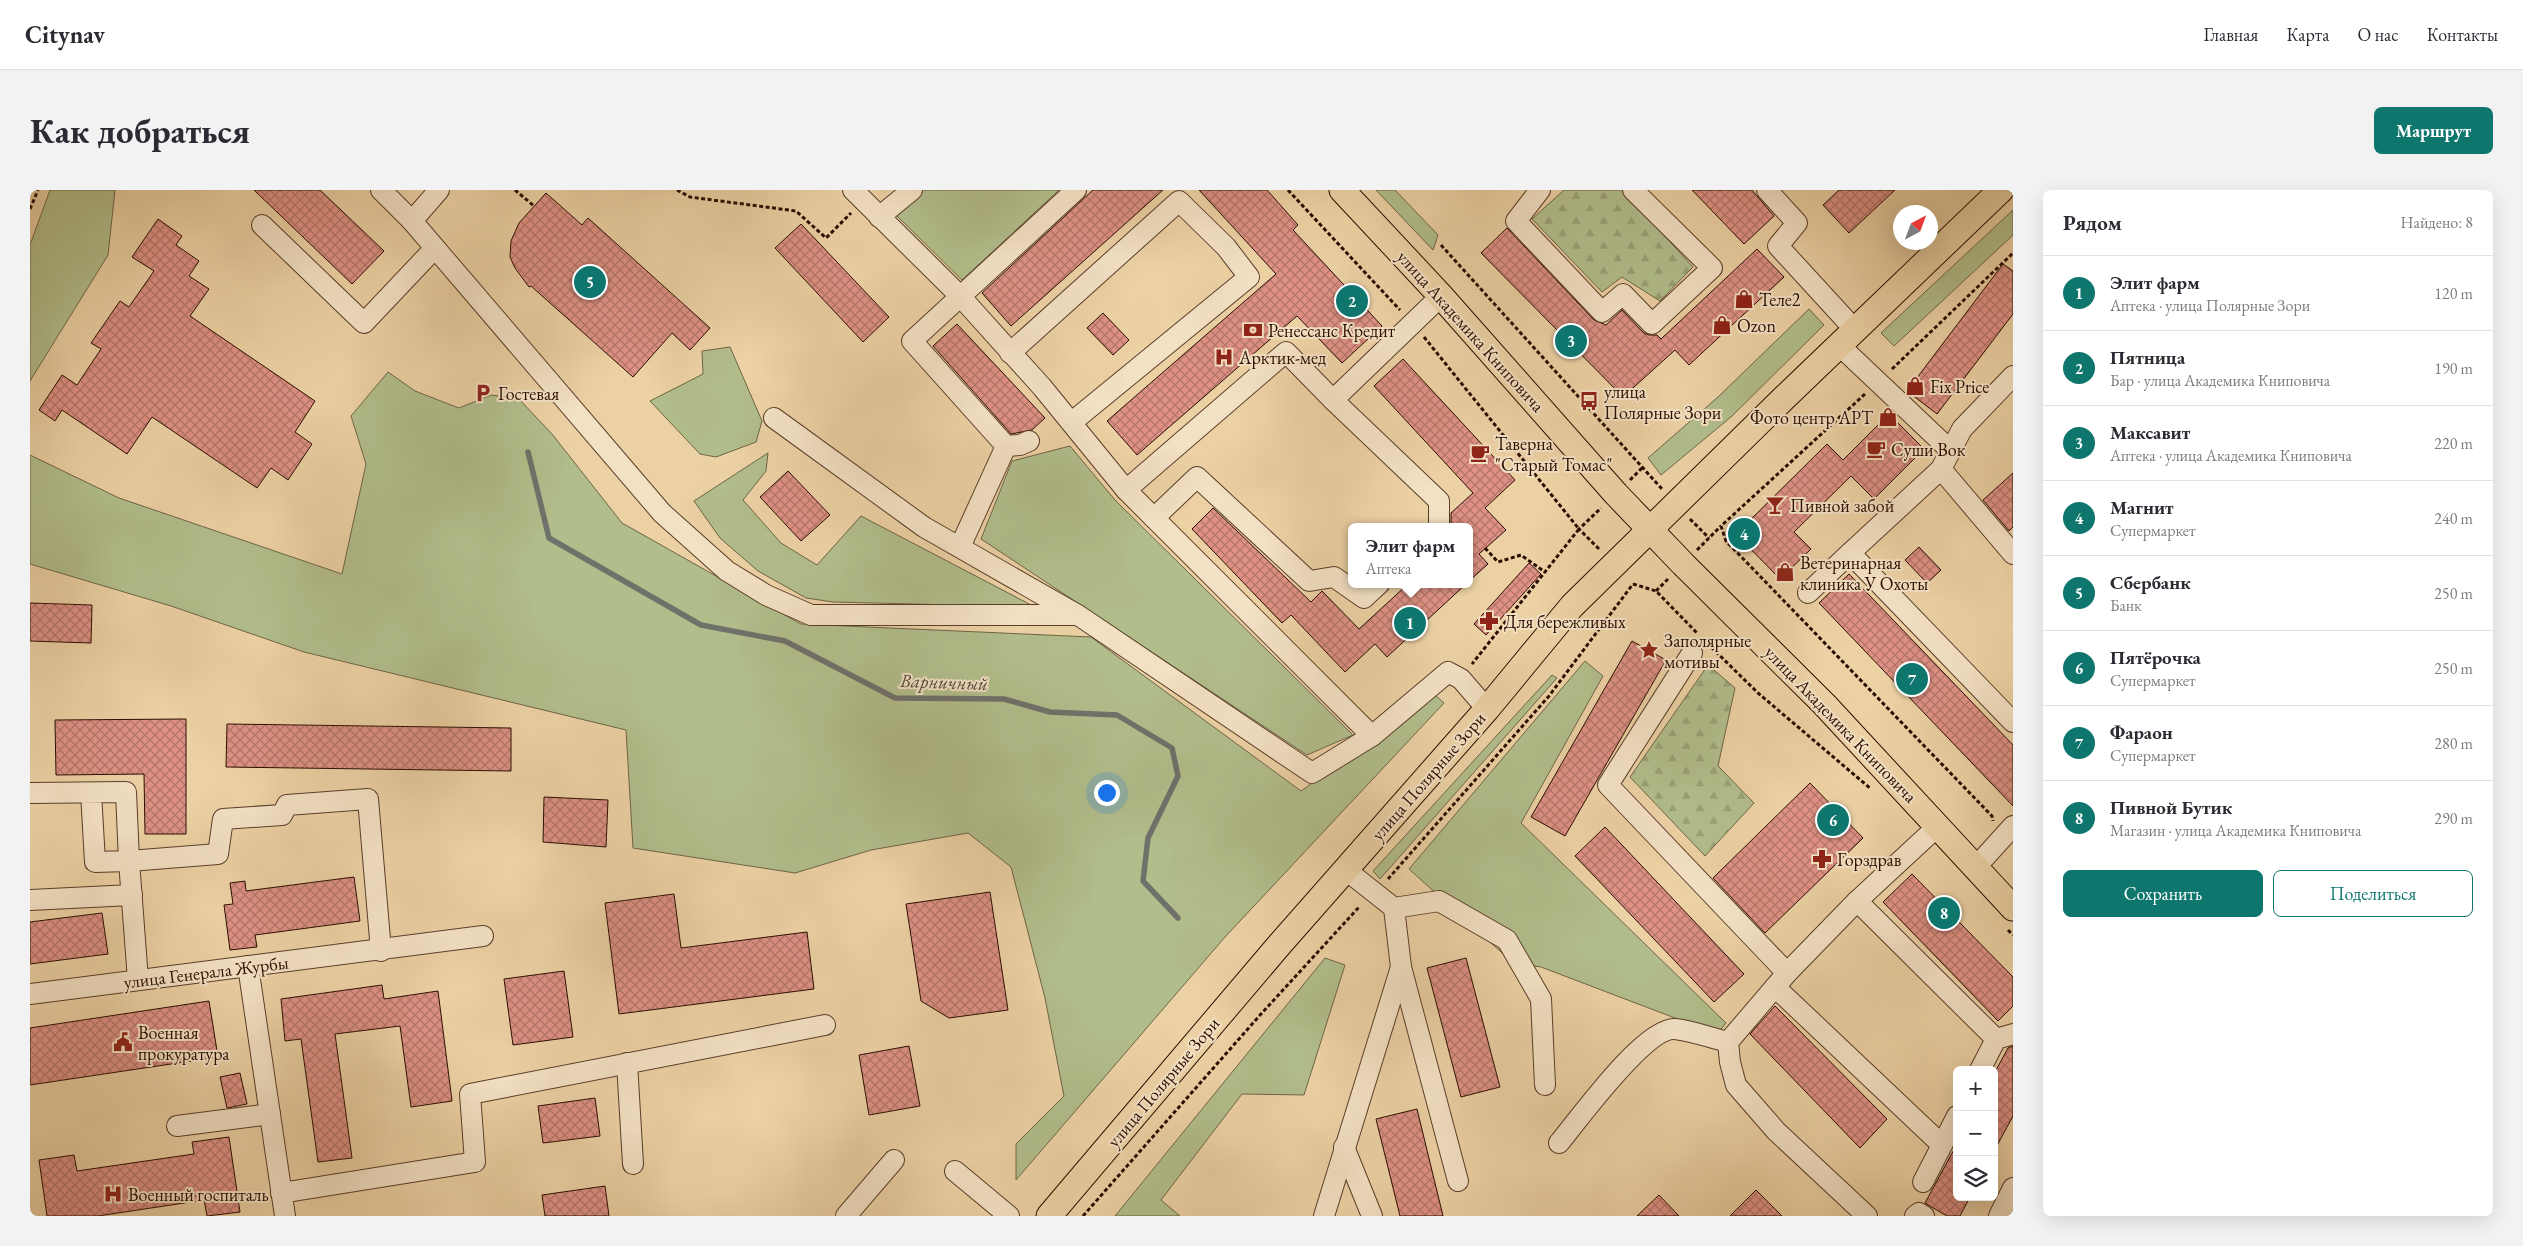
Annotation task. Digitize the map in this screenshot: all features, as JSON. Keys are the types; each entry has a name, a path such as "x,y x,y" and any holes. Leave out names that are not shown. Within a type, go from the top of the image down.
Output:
{"main road":[{"name":"улица Академика Книповича","path":"1342,190 1441,296 1650,529 1824,704 2013,908"},
{"name":"улица Полярные Зори","path":"1049,1216 1280,944 1486,709 1572,606 2001,190"}],"street":[{"path":"381,190 436,248 662,513 727,570 766,594 811,615 1078,615"},
{"path":"412,221 439,190"},
{"path":"879,217 912,190"},
{"path":"1006,446 912,341 1076,190"},
{"path":"1540,190 1516,221 1602,312 1623,294 1652,324 1712,268 1633,190"},
{"path":"1767,190 1797,223 1778,246 1879,382 1951,451"},
{"path":"858,196 960,296 1072,422 1126,490 1372,736"},
{"path":"1010,353 1179,201 1226,247 1249,277 1072,422"},
{"path":"262,225 364,323 436,248"},
{"path":"1333,400 1441,296"},
{"path":"1126,490 1286,352 1333,400 1439,501 1439,523"},
{"path":"1808,593 1941,469 1962,429 2013,376"},
{"path":"774,418 924,527 1078,615 1312,773 1372,736 1448,672 1461,679 1486,709"},
{"path":"1006,446 1020,445 1029,441"},
{"path":"960,547 1006,446"},
{"path":"1941,469 2013,555"},
{"path":"1154,518 1197,477 1309,581 1334,577 1348,587"},
{"path":"1850,554 2013,722"},
{"path":"1350,588 1364,598 1375,588"},
{"path":"1700,644 1608,785 1781,980 1942,1145"},
{"path":"30,793 126,792 138,980"},
{"path":"91,793 95,862 218,854 223,819 282,815 287,805 368,799 382,951"},
{"path":"1867,1216 1776,1131 1736,1084 1730,1062 1728,1042 1781,980 1857,901 1938,826"},
{"path":"1975,868 2013,826"},
{"path":"1346,870 1394,908 1401,967 1458,1181"},
{"path":"30,900 132,895"},
{"path":"1394,908 1439,901 1507,940 1541,999 1545,1085"},
{"path":"1857,901 2004,1036 1983,1066"},
{"name":"улица Генерала Журбы","path":"30,994 382,951 483,936"},
{"path":"248,966 285,1216"},
{"path":"1324,1216 1401,967"},
{"path":"281,1193 475,1162 470,1094 825,1025"},
{"path":"1559,1143 1634,1054 1655,1035 1674,1029 1728,1042"},
{"path":"627,1063 633,1164"},
{"path":"177,1126 270,1114"},
{"path":"1922,1182 1953,1124"},
{"path":"1344,1147 1372,1216"},
{"path":"846,1216 894,1160"},
{"path":"955,1171 1009,1216"},
{"path":"1998,1216 2013,1188"},
{"path":"1915,1216 1919,1213 1924,1216"}],"path":[{"path":"30,209 38,190"},
{"path":"516,190 534,206"},
{"path":"677,190 690,197 796,211 826,238 858,196"},
{"path":"1288,190 1413,324 1579,529 1488,641 1461,679"},
{"path":"1441,245 1642,468"},
{"path":"1709,538 1879,382 2013,253"},
{"path":"1721,526 1726,541 1992,816 1996,844"},
{"path":"1485,548 1498,562 1521,555 1545,572"},
{"path":"1633,584 1656,591 1700,644 1874,792"}],"green space":[{"path":"50,190 115,190 108,255 30,381 30,245"},
{"path":"922,190 1059,190 962,280 894,213"},
{"path":"1376,190 1395,190 1438,235 1433,250"},
{"path":"1564,190 1623,190 1693,267 1660,301 1622,277 1602,292 1532,219"},
{"path":"2013,210 2013,235 1894,346 1881,333"},
{"path":"1809,309 1824,325 1731,417 1661,475 1648,458 1718,397"},
{"path":"730,347 762,421 756,442 716,457 700,454 650,401 703,374 702,351"},
{"path":"388,372 415,391 459,408 491,395 518,398 552,434 622,523 801,624 1091,637 1301,791 1435,695 1444,703 1225,937 1016,1180 1016,1144 1064,1096 1045,998 1011,867 968,833 871,850 795,873 633,848 626,730 304,652 171,606 30,564 30,455 119,498 342,574 366,464 351,416"},
{"path":"1070,446 1115,500 1353,735 1307,755 981,539 1012,461"},
{"path":"768,453 766,471 743,500 781,543 817,565 861,516 1035,607 833,602 806,598 758,571 720,538 694,501"},
{"path":"1585,661 1603,676 1521,823 1726,1023 1717,1034 1541,967 1512,962 1409,869"},
{"path":"1708,665 1735,688 1718,766 1754,803 1705,856 1630,777"},
{"path":"1552,675 1557,678 1380,879 1373,871"},
{"path":"1325,958 1345,965 1304,1095 1242,1094 1161,1200 1180,1216 1115,1216"}],"building":[{"path":"254,190 320,190 384,251 352,284"},
{"path":"1093,190 1163,190 1011,326 982,293"},
{"path":"1199,190 1267,190 1298,225 1293,230 1382,326 1342,363 1297,316 1137,455 1107,421 1276,274"},
{"path":"1692,190 1752,190 1774,216 1744,244"},
{"path":"1839,190 1895,190 1849,233 1823,205"},
{"path":"546,193 582,225 588,218 710,328 690,350 672,333 633,377 531,286 529,287 515,268 510,257 511,241 519,223"},
{"path":"158,219 182,236 176,245 199,261 189,276 209,289 190,316 315,401 295,432 312,444 288,480 271,468 257,488 152,417 127,454 62,410 55,421 39,410 62,375 77,385 101,349 91,343 120,301 129,307 154,271 132,257"},
{"path":"801,224 889,317 863,342 775,248"},
{"path":"1507,228 1594,320 1606,325 1622,310 1644,333 1657,335 1661,339 1757,249 1784,277 1689,365 1675,350 1623,397 1481,253"},
{"path":"2003,264 2013,271 2013,314 1937,414 1907,391"},
{"path":"1103,313 1129,340 1113,355 1087,328"},
{"path":"957,324 1045,418 1032,430 1011,434 933,346"},
{"path":"1403,359 1515,480 1485,508 1506,530 1479,554 1488,564 1473,577 1473,523 1451,523 1451,513 1473,493 1374,386"},
{"path":"1889,414 1924,449 1874,499 1851,476 1794,532 1811,549 1780,579 1736,534 1827,444 1843,460"},
{"path":"788,471 830,515 801,541 760,497"},
{"path":"2013,473 2013,527 2009,531 1983,500"},
{"path":"1213,508 1311,602 1322,591 1359,629 1404,588 1462,588 1387,657 1375,644 1345,672 1291,615 1282,623 1192,529"},
{"path":"1919,547 1941,570 1927,583 1905,560"},
{"path":"1529,563 1541,574 1486,635 1474,624"},
{"path":"1849,574 2013,745 2013,806 1819,603"},
{"path":"30,603 92,605 91,643 30,641"},
{"path":"1632,641 1666,660 1565,836 1531,817"},
{"path":"186,719 186,834 145,834 144,774 56,775 55,720"},
{"path":"227,724 511,728 511,771 226,767"},
{"path":"1810,783 1863,838 1765,933 1713,878"},
{"path":"544,797 608,800 606,847 543,842"},
{"path":"1605,827 1744,974 1714,1002 1575,856"},
{"path":"1912,874 2013,977 2013,1006 1998,1021 1883,902"},
{"path":"354,877 360,921 255,935 257,947 230,950 224,905 233,904 230,883 245,881 246,891"},
{"path":"990,892 1008,1010 949,1018 921,1001 906,904"},
{"path":"674,894 681,948 807,932 814,989 619,1014 605,903"},
{"path":"102,913 108,954 30,964 30,922"},
{"path":"1466,958 1500,1087 1461,1097 1427,968"},
{"path":"564,971 573,1037 513,1045 504,979"},
{"path":"382,985 384,999 438,991 452,1101 411,1107 400,1026 335,1034 352,1158 318,1162 301,1039 285,1041 281,999"},
{"name":"Военная прокуратура","path":"209,1001 218,1057 30,1085 30,1028"},
{"path":"1775,1006 1887,1119 1860,1148 1750,1034"},
{"path":"909,1046 920,1106 869,1115 859,1055"},
{"path":"2013,1046 2013,1116 1998,1144 1998,1067 2008,1048"},
{"path":"240,1073 247,1104 227,1108 220,1077"},
{"path":"595,1098 600,1136 543,1143 538,1106"},
{"path":"1417,1109 1443,1216 1400,1216 1376,1119"},
{"path":"229,1137 240,1212 207,1216 204,1200 98,1216 47,1216 39,1160 74,1155 77,1171 194,1154 192,1142"},
{"path":"1953,1151 1953,1201 1968,1201 1960,1216 1947,1216 1925,1203"},
{"path":"605,1186 609,1216 545,1216 542,1195"},
{"path":"1756,1190 1782,1216 1730,1216"},
{"path":"1659,1195 1679,1216 1637,1216"}],"waterway":[{"name":"Варничный","path":"528,452 549,538 701,625 785,641 895,698 1004,699 1050,712 1117,715 1172,748 1178,776 1148,838 1143,881 1178,918"}],"place":[{"name":"Сбербанк","path":"590,282"},
{"name":"Теле2","path":"1744,299"},
{"name":"Пятница","path":"1352,301"},
{"name":"Ozon","path":"1722,325"},
{"name":"Ренессанс Кредит","path":"1253,330"},
{"name":"Максавит","path":"1571,341"},
{"name":"Арктик-мед","path":"1224,357"},
{"name":"Fix Price","path":"1915,386"},
{"name":"Гостевая","path":"483,393"},
{"name":"улица Полярные Зори","path":"1589,401"},
{"name":"Фото центр АРТ","path":"1888,417"},
{"name":"Суши Вок","path":"1876,449"},
{"name":"Таверна \"Старый Томас\"","path":"1480,453"},
{"name":"Пивной забой","path":"1775,505"},
{"name":"Магнит","path":"1744,534"},
{"name":"Ветеринарная клиника У Охоты","path":"1785,572"},
{"name":"Для бережливых","path":"1489,621"},
{"name":"Элит фарм","path":"1410,623"},
{"name":"Заполярные мотивы","path":"1649,650"},
{"name":"Фараон","path":"1912,679"},
{"name":"Пятёрочка","path":"1833,820"},
{"name":"Горздрав","path":"1822,859"},
{"name":"Пивной Бутик","path":"1944,913"},
{"name":"Военная прокуратура","path":"123,1042"},
{"name":"Военный госпиталь","path":"113,1194"}]}
